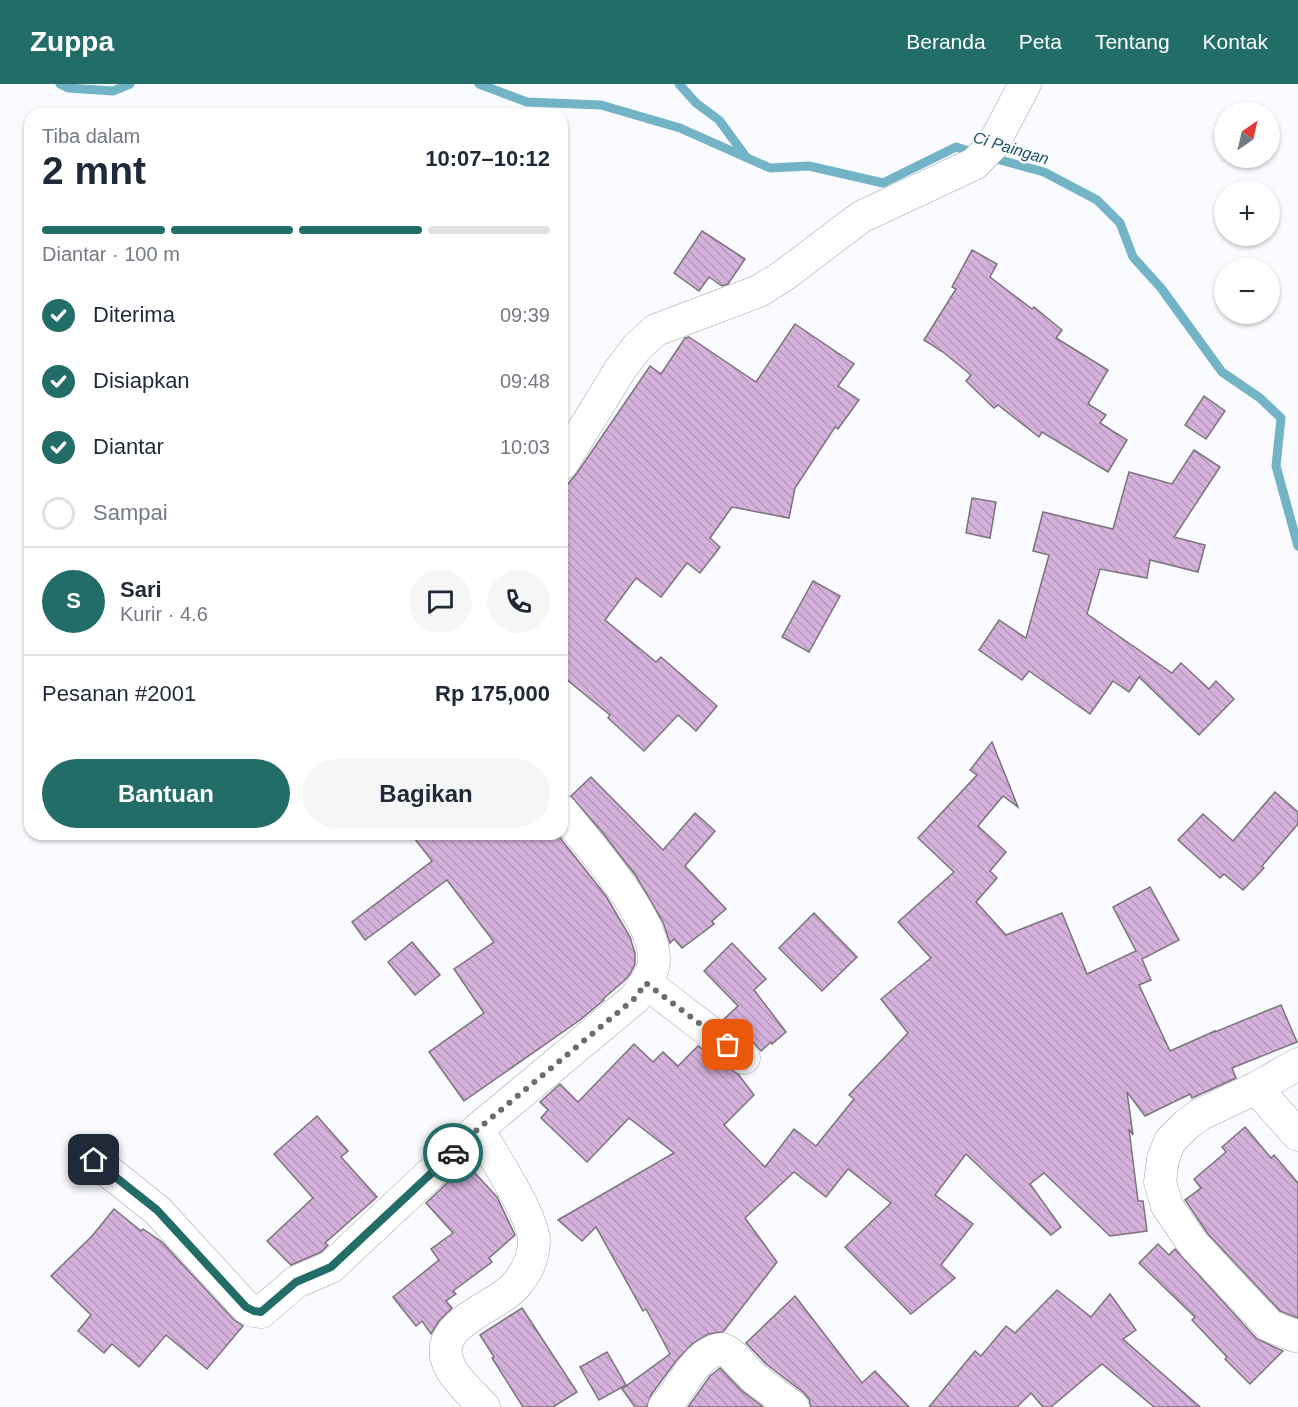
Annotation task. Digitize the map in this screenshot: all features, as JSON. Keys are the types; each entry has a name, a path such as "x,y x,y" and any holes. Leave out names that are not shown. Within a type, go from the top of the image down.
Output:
{"street":[{"path":"568,454 620,370 637,347 656,330 759,291 783,276 861,217 983,154 1025,84"},
{"path":"94,1160 157,1210 246,1307 254,1311 261,1312 296,1282 331,1267 478,1129 634,999 646,983 654,966 653,946 644,921 568,819"},
{"path":"646,983 744,1058"},
{"path":"1298,1064 1256,1088 1201,1114 1186,1125 1170,1142 1163,1159 1160,1182 1167,1206 1194,1245 1270,1326 1295,1336 1298,1335"},
{"path":"1256,1088 1298,1135"},
{"path":"478,1129 531,1222 535,1242 531,1261 517,1284 460,1323 449,1336 445,1352 451,1369 484,1407"},
{"path":"664,1407 674,1398 690,1370 711,1352 722,1349 730,1353 754,1378 793,1407"}],"building":[{"path":"702,231 745,259 728,284 722,286 709,277 699,291 674,273"},
{"path":"972,250 997,264 990,277 1032,309 1034,307 1062,330 1056,338 1108,370 1088,404 1106,415 1100,423 1127,440 1108,472 1042,432 1039,437 998,405 994,408 966,381 971,375 924,340 956,289 952,287"},
{"path":"795,324 854,364 838,386 859,400 838,429 835,427 795,488 789,518 732,507 710,538 720,547 700,573 687,563 661,597 636,578 605,620 656,662 661,657 717,706 696,731 678,715 644,751 608,718 610,715 568,681 568,484 650,366 661,374 685,338 689,337 756,382"},
{"path":"1204,396 1225,411 1206,439 1185,425"},
{"path":"1194,450 1220,467 1174,537 1205,545 1198,572 1150,560 1147,578 1100,569 1087,614 1172,673 1181,663 1209,689 1216,681 1234,699 1199,735 1139,677 1129,692 1113,681 1090,714 1029,671 1022,680 979,650 999,620 1026,638 1049,555 1033,551 1043,512 1113,529 1129,472 1172,484"},
{"path":"972,498 996,502 990,538 966,533"},
{"path":"813,581 840,596 809,652 782,637"},
{"path":"992,742 1018,807 1003,796 978,826 1006,852 990,871 997,878 976,902 1006,935 1062,913 1087,974 1136,951 1113,907 1150,887 1179,940 1142,959 1151,980 1139,985 1170,1051 1281,1005 1297,1042 1232,1068 1236,1078 1192,1098 1190,1094 1145,1116 1127,1092 1138,1201 1143,1201 1147,1231 1110,1236 1044,1173 1030,1184 1061,1227 1051,1235 966,1154 935,1195 973,1224 941,1265 955,1278 911,1314 845,1247 891,1203 848,1169 826,1197 794,1172 745,1218 777,1262 723,1332 708,1334 692,1344 676,1361 651,1395 647,1407 635,1407 622,1389 670,1354 646,1309 643,1311 596,1227 582,1241 558,1220 674,1153 629,1118 587,1162 541,1118 548,1110 540,1102 560,1084 578,1102 634,1044 653,1062 663,1052 678,1066 698,1046 738,1074 754,1095 724,1125 765,1167 794,1129 816,1146 854,1099 849,1095 908,1033 881,999 931,958 898,922 954,872 918,838 977,775 970,770"},
{"path":"591,777 663,850 695,813 715,831 685,866 726,909 712,921 714,924 682,948 674,939 670,943 663,922 636,876 571,796"},
{"path":"1275,792 1298,812 1298,824 1262,866 1264,868 1243,890 1224,874 1220,878 1178,840 1203,814 1233,841"},
{"path":"416,840 562,840 606,896 630,937 635,953 635,964 630,974 604,1000 580,1020 464,1101 429,1052 484,1013 454,969 494,942 447,880 365,940 352,922 432,861"},
{"path":"814,913 857,957 822,991 779,948"},
{"path":"412,942 440,975 415,995 388,962"},
{"path":"732,943 766,979 754,990 786,1032 761,1051 723,1020 738,1006 704,971"},
{"path":"317,1116 348,1151 341,1157 377,1197 325,1243 328,1245 321,1252 291,1265 267,1241 313,1198 274,1154"},
{"path":"1245,1127 1271,1158 1274,1155 1298,1183 1298,1318 1280,1311 1208,1234 1185,1200 1201,1188 1194,1179 1226,1152 1222,1147"},
{"path":"465,1166 472,1174 474,1172 497,1197 515,1235 489,1258 492,1262 453,1291 456,1294 446,1301 452,1308 439,1321 431,1334 422,1321 416,1326 393,1297 439,1260 431,1249 453,1233 426,1203"},
{"path":"114,1209 141,1231 143,1229 162,1242 233,1319 243,1326 207,1369 166,1335 139,1367 112,1344 104,1353 78,1331 91,1315 51,1276 92,1236"},
{"path":"1158,1244 1169,1255 1175,1249 1257,1339 1283,1351 1250,1384 1192,1320 1195,1317 1139,1263"},
{"path":"1057,1290 1091,1317 1110,1294 1136,1330 1123,1339 1200,1407 1154,1407 1102,1364 1051,1407 1043,1407 1031,1393 1017,1407 929,1407 975,1351 981,1356 1006,1326 1015,1333"},
{"path":"795,1296 862,1383 875,1371 909,1407 811,1407 804,1393 766,1364 746,1343"},
{"path":"522,1308 577,1392 553,1407 523,1407 480,1335"},
{"path":"607,1352 626,1385 599,1400 580,1367"},
{"path":"720,1368 741,1390 763,1407 688,1407 710,1376"}],"waterway":[{"name":"Ci Paingan","path":"60,84 68,88 113,91 130,84"},
{"name":"Ci Paingan","path":"479,84 527,102 601,105 680,128 770,168 809,166 883,183 956,147 976,153"},
{"path":"679,84 696,103 719,120 746,157"},
{"name":"Ci Paingan","path":"989,157 1044,172 1097,200 1120,223 1133,257 1161,288 1222,372 1260,398 1281,418 1276,466 1298,546"}],"way so far":[{"path":"453,1153 478,1129 634,999 646,983 728,1045"}],"route":[{"path":"94,1160 157,1210 246,1307 261,1312 296,1282 331,1267 453,1153"}]}
